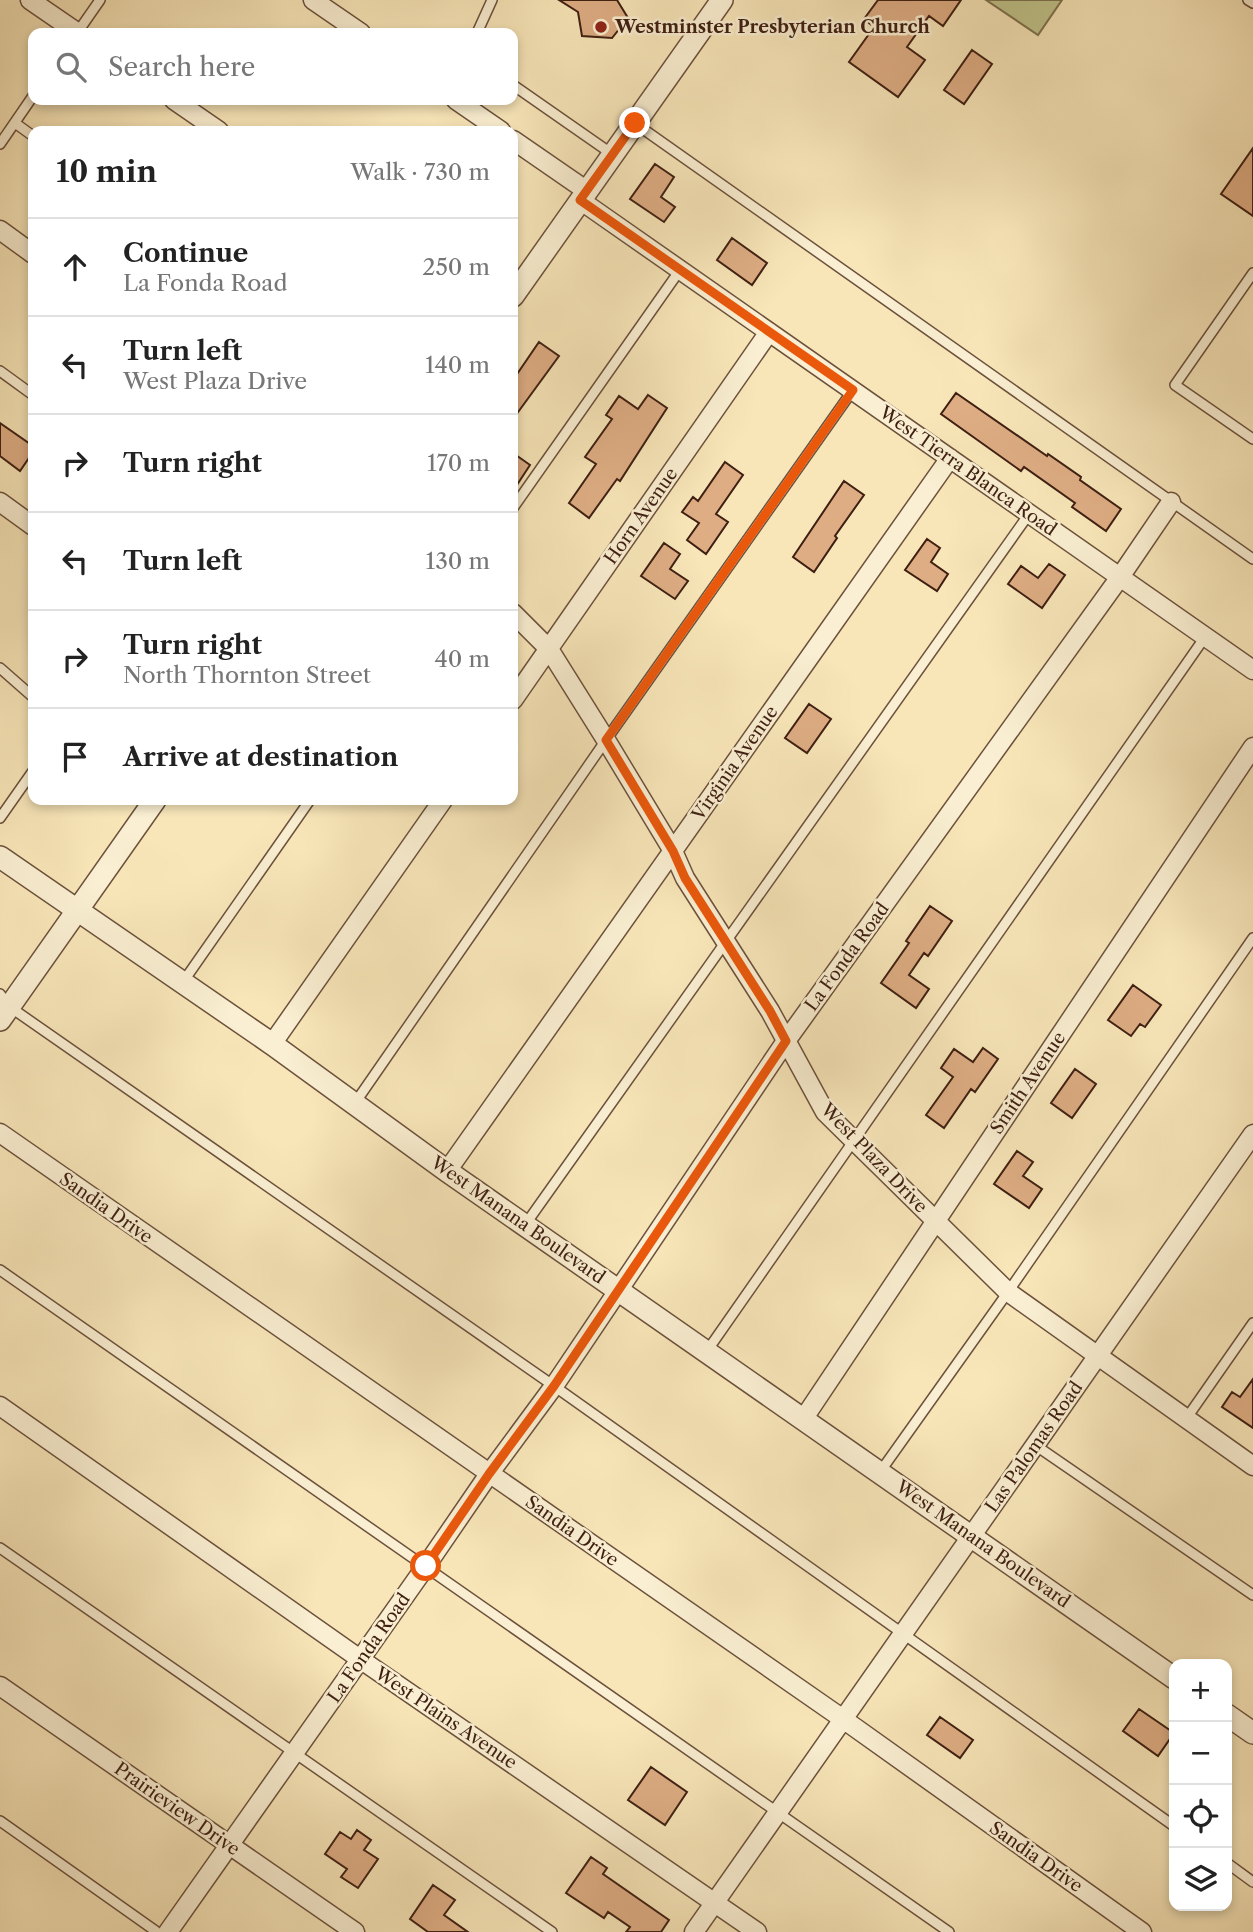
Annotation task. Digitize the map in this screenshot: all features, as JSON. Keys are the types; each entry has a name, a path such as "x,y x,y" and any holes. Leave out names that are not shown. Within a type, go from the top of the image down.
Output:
{"street":[{"path":"30,0 71,28"},
{"path":"313,0 354,28"},
{"path":"518,289 635,123 715,2"},
{"path":"181,105 212,126"},
{"path":"463,105 494,126"},
{"name":"West Tierra Blanca Road","path":"518,144 680,270 1253,670"},
{"path":"0,230 28,250"},
{"name":"Horn Avenue","path":"518,693 769,331"},
{"name":"Virginia Avenue","path":"447,1171 950,458"},
{"path":"0,502 28,522"},
{"name":"La Fonda Road","path":"167,1932 489,1474 554,1386 786,1041 1171,502"},
{"name":"West Plaza Drive","path":"518,619 548,649 606,740 673,851 685,878 786,1041 825,1112 1008,1292 1253,1466"},
{"name":"Smith Avenue","path":"804,1418 1253,747"},
{"path":"3,1007 151,805"},
{"path":"272,1044 439,805"},
{"name":"West Manana Boulevard","path":"0,857 272,1044 447,1171 1169,1674"},
{"name":"Sandia Drive","path":"0,1133 843,1719 1142,1932"},
{"name":"Las Palomas Road","path":"694,1932 1253,1134"},
{"name":"West Plains Avenue","path":"0,1406 360,1659 757,1932"},
{"name":"Prairieview Drive","path":"0,1686 355,1932"},
{"path":"1232,1718 1253,1733"}],"lane":[{"path":"81,28 100,0"},
{"path":"479,28 492,0"},
{"path":"1248,0 1253,3"},
{"path":"518,88 613,155"},
{"path":"0,144 28,104"},
{"path":"15,123 28,132"},
{"path":"635,123 1253,559"},
{"path":"518,501 680,270"},
{"path":"1253,273 1175,385 1253,439"},
{"path":"0,371 28,391"},
{"path":"355,1104 606,740 853,390"},
{"path":"525,1225 1029,514"},
{"path":"707,1351 1206,637"},
{"path":"0,668 28,693"},
{"path":"0,818 28,778"},
{"path":"183,983 307,805"},
{"path":"880,1472 1253,938"},
{"path":"3,1007 554,1386 1169,1822"},
{"path":"0,1270 949,1932"},
{"path":"1186,1419 1253,1323"},
{"path":"1035,1445 1253,1595"},
{"path":"0,1548 552,1932"},
{"path":"0,1821 157,1932"},
{"path":"1232,1867 1253,1882"}],"green space":[{"path":"986,0 1062,0 1038,35"}],"building":[{"name":"Westminster Presbyterian Church","path":"559,0 617,0 628,18 612,38 582,36 578,12"},
{"path":"878,0 961,0 943,26 929,16 907,47 925,60 898,97 849,62 874,27 864,19"},
{"path":"972,50 992,64 964,104 944,90"},
{"path":"1253,148 1253,216 1221,194"},
{"path":"655,164 674,177 661,197 675,207 664,222 630,199"},
{"path":"732,238 767,263 752,285 717,260"},
{"path":"539,342 559,356 518,412 518,373"},
{"path":"956,393 1081,477 1080,480 1121,509 1106,531 1072,507 1075,503 1024,467 1021,471 941,414"},
{"path":"648,395 667,408 620,481 617,479 589,518 569,503 596,464 585,457 612,419 606,415 619,396 638,409"},
{"path":"0,423 28,443 28,459 20,471 0,456"},
{"path":"518,457 530,465 518,483"},
{"path":"725,462 743,475 716,514 728,522 706,554 687,540 699,523 682,512 693,497 698,501"},
{"path":"844,481 864,495 814,572 793,557"},
{"path":"927,539 940,548 931,562 948,574 937,591 905,570"},
{"path":"664,543 680,554 670,569 688,581 675,599 641,576"},
{"path":"1049,564 1065,575 1042,608 1008,584 1021,566 1038,578"},
{"path":"809,704 831,719 807,753 785,738"},
{"path":"930,906 952,921 928,956 924,953 909,975 929,989 916,1008 881,983 909,943 906,941"},
{"path":"1133,985 1161,1005 1145,1027 1140,1024 1131,1036 1108,1020"},
{"path":"983,1048 998,1059 975,1092 971,1089 944,1128 926,1115 953,1077 941,1068 954,1049 973,1062"},
{"path":"1075,1069 1096,1084 1072,1118 1051,1103"},
{"path":"1017,1151 1033,1162 1023,1176 1042,1189 1029,1208 994,1184"},
{"path":"1253,1379 1253,1428 1222,1407 1232,1392 1240,1397"},
{"path":"1139,1709 1169,1730 1169,1740 1158,1756 1123,1731"},
{"path":"940,1717 973,1740 960,1758 927,1735"},
{"path":"651,1767 687,1792 665,1825 628,1800"},
{"path":"357,1830 371,1840 364,1850 378,1859 358,1888 341,1877 347,1869 325,1854 340,1832 351,1839"},
{"path":"591,1857 607,1868 603,1874 669,1920 661,1932 626,1932 630,1927 608,1912 604,1918 566,1893"},
{"path":"433,1885 455,1900 444,1915 468,1932 428,1932 410,1919"}],"place":[{"name":"Westminster Presbyterian Church","path":"601,27"}],"route":[{"path":"426,1566 554,1386 786,1041 770,1011 685,878 673,851 606,740 853,390 580,200 635,123"}]}
